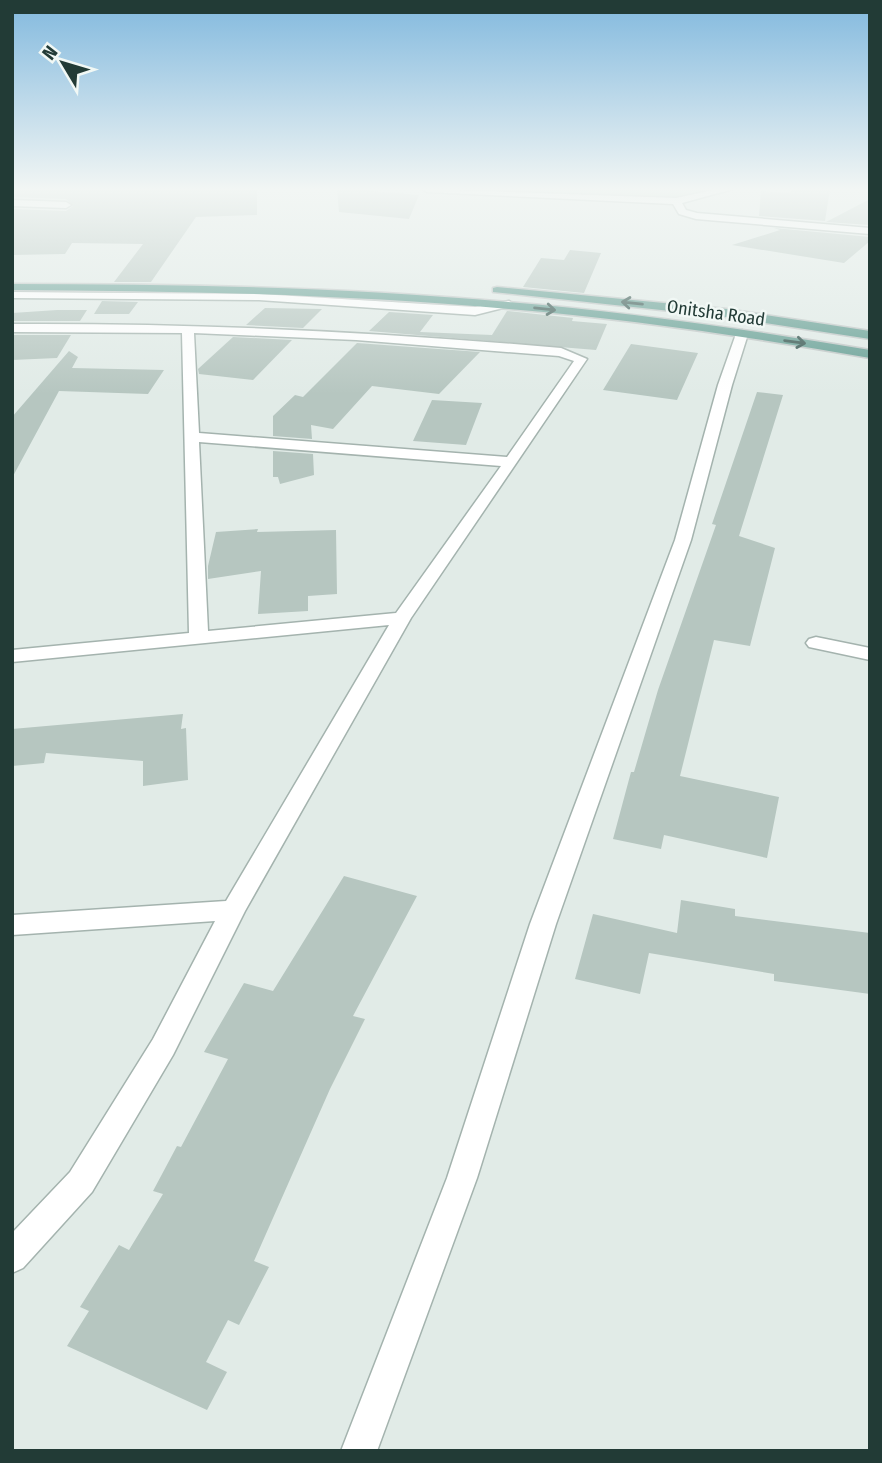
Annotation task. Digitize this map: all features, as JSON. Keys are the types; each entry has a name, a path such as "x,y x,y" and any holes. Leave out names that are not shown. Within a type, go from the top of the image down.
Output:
{"main road":[{"name":"Onitsha Road","path":"12,287 282,291 509,305 742,334 870,354"},
{"name":"Onitsha Road","path":"486,289 726,313 870,335"}],"street":[{"path":"12,295 258,297 475,311 509,305"},
{"path":"12,328 188,328 533,349 575,355 581,359 402,618 233,910 163,1047 81,1182 12,1257"},
{"path":"188,328 199,638"},
{"path":"359,1451 462,1178 543,924 683,540 724,385 742,334"},
{"path":"191,438 512,462"},
{"path":"12,656 402,618"},
{"path":"817,643 870,654"},
{"path":"12,925 233,910"}],"building":[{"path":"133,257 168,257 151,282 114,282"},
{"path":"566,257 599,257 584,293 523,287 541,258 564,260"},
{"path":"808,257 851,257 844,263"},
{"path":"102,301 138,302 129,314 94,314"},
{"path":"265,308 322,309 303,328 246,325"},
{"path":"87,310 80,321 12,321 12,313"},
{"path":"507,311 607,324 596,350 369,331 389,312 433,315 420,332 492,335"},
{"path":"12,335 71,335 57,358 12,360"},
{"path":"233,337 292,340 253,380 199,374 198,369"},
{"path":"357,343 480,352 439,394 372,386 333,429 311,425 312,439 273,436 273,416 295,395 303,397"},
{"path":"631,344 698,353 677,400 603,390"},
{"path":"69,351 78,357 72,368 164,370 148,394 59,391 12,478 12,417"},
{"path":"757,392 783,395 739,536 775,548 750,646 714,640 680,776 779,797 767,858 664,835 661,849 613,839 631,772 634,772 658,690 716,525 712,524"},
{"path":"432,400 482,403 466,445 413,441"},
{"path":"273,451 313,454 314,475 280,484 278,477 273,477"},
{"path":"258,529 257,532 336,530 337,594 308,596 308,611 258,614 261,571 208,579 208,566 216,532"},
{"path":"183,714 181,729 186,728 188,780 143,786 143,761 46,753 44,763 12,766 12,729"},
{"path":"344,876 417,896 353,1016 365,1019 330,1089 254,1261 269,1267 239,1325 228,1320 206,1362 227,1372 207,1410 67,1346 89,1311 80,1307 119,1245 129,1250 163,1194 153,1191 177,1146 181,1147 228,1059 204,1052 244,983 273,991"},
{"path":"681,900 735,909 735,916 870,933 870,994 774,981 774,974 649,953 640,994 575,979 593,914 677,933"}]}
